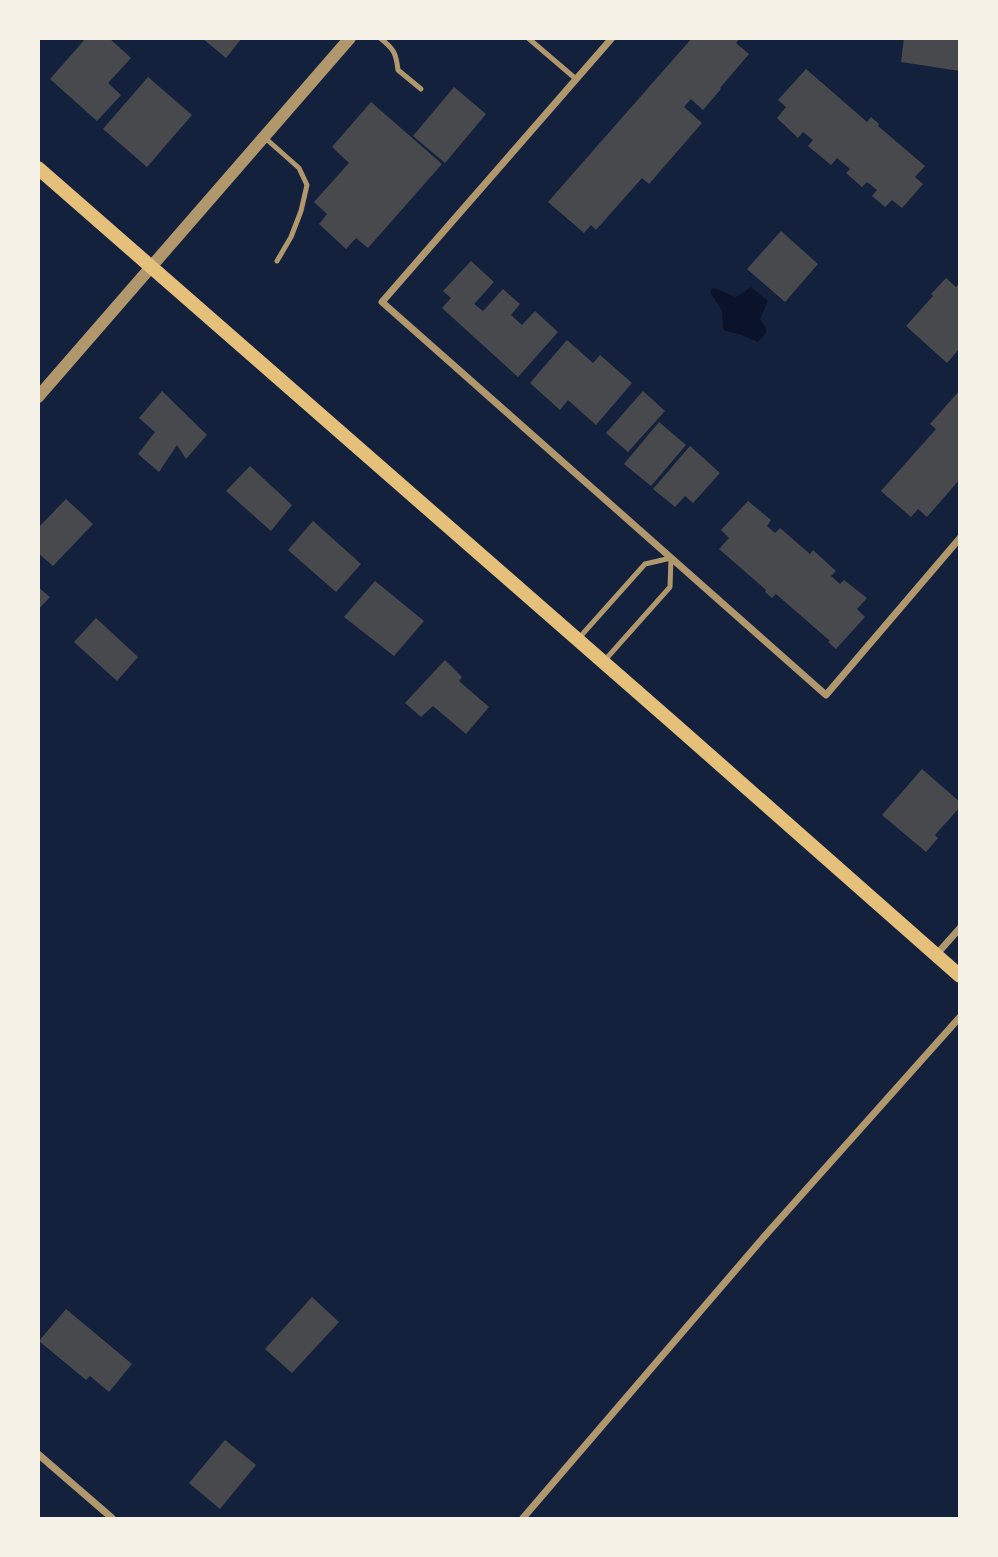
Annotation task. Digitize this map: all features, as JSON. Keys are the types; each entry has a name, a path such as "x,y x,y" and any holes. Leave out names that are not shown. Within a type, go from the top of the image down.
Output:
{"main road":[{"path":"38,168 960,976"}],"street":[{"path":"38,397 350,38"},
{"path":"612,38 382,302 826,695 960,538"},
{"path":"936,955 960,928"},
{"path":"523,1518 764,1238 960,1017"},
{"path":"38,1454 112,1518"}],"lane":[{"path":"380,38 393,48 398,70 421,89"},
{"path":"528,38 576,79"},
{"path":"264,137 299,168 307,185 291,237 277,261"},
{"path":"577,640 645,564 671,558 670,587 603,663"}],"water":[{"path":"751,287 768,301 760,319 766,331 758,342 725,331 722,311 710,292 714,288 736,297"}],"building":[{"path":"86,38 109,38 131,58 108,83 121,95 97,121 50,79"},
{"path":"202,38 242,38 226,58"},
{"path":"692,38 740,38 736,43 749,54 703,110 691,99 684,107 702,123 649,184 642,178 596,230 591,225 584,233 548,202"},
{"path":"904,38 960,38 960,71 901,62"},
{"path":"806,69 867,122 871,117 925,166 915,177 923,184 902,208 892,200 885,207 872,196 877,190 867,182 862,187 846,173 850,169 837,158 831,165 808,146 813,140 803,132 798,138 777,118 786,107 778,100"},
{"path":"148,77 192,115 147,167 103,129"},
{"path":"454,87 486,114 445,163 413,136"},
{"path":"371,102 442,164 368,248 356,238 346,249 319,224 327,214 314,202 349,163 332,147"},
{"path":"781,231 818,264 785,302 747,269"},
{"path":"471,261 494,282 474,304 483,311 503,289 520,304 511,315 522,325 535,311 558,332 518,377 442,308 451,298 443,291"},
{"path":"946,278 956,287 960,283 960,348 947,363 906,326"},
{"path":"567,340 593,363 600,355 632,383 596,425 568,400 560,410 530,383"},
{"path":"960,390 960,479 927,517 918,509 911,517 881,491 936,429 930,424"},
{"path":"162,391 207,435 186,459 177,445 159,472 138,454 155,432 139,418"},
{"path":"643,391 665,411 628,452 606,433"},
{"path":"659,422 686,445 651,486 624,464"},
{"path":"690,446 720,473 693,503 685,496 675,507 653,489"},
{"path":"250,466 292,505 271,531 226,491"},
{"path":"66,499 93,524 53,566 38,553 38,528"},
{"path":"748,501 771,520 767,526 775,533 780,528 810,554 813,550 836,571 831,576 840,584 844,580 867,598 857,609 865,617 836,649 776,594 772,598 719,549 729,538 721,530"},
{"path":"313,521 361,564 336,592 288,550"},
{"path":"375,581 424,621 394,656 344,617"},
{"path":"38,587 50,597 38,610"},
{"path":"96,618 138,657 117,681 74,642"},
{"path":"445,660 462,677 459,681 489,707 466,734 433,706 421,717 405,703"},
{"path":"922,769 960,802 960,807 935,835 938,838 926,852 882,815"},
{"path":"312,1297 339,1322 292,1373 265,1349"},
{"path":"66,1309 132,1364 109,1392 90,1376 86,1380 39,1341"},
{"path":"225,1440 256,1465 220,1509 189,1483"}]}
